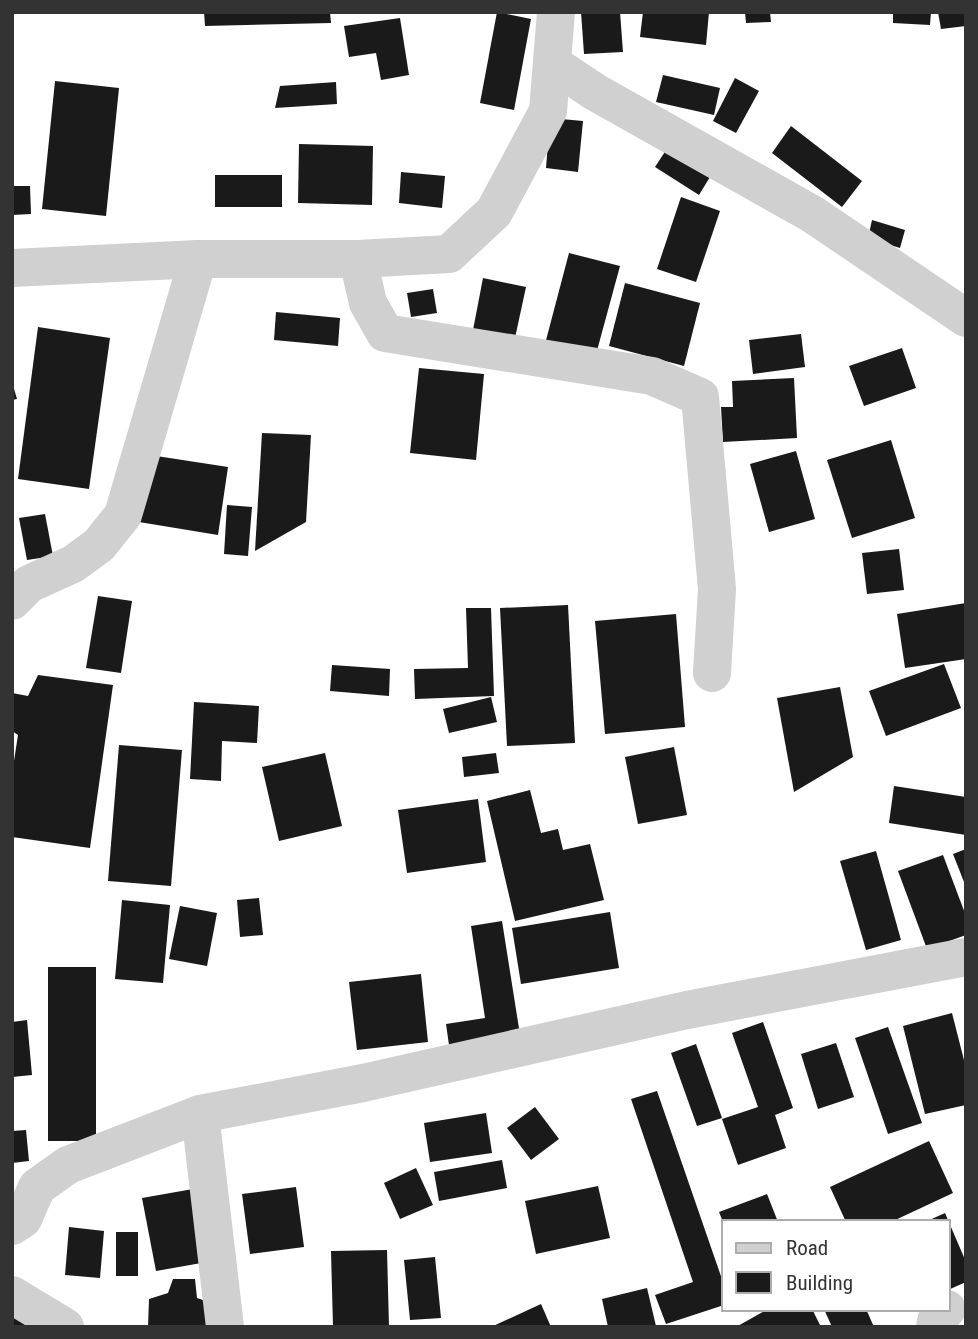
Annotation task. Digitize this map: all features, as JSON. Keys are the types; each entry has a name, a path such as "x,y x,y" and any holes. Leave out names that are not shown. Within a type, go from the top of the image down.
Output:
{"street":[{"path":"12,268 449,254 494,212 548,111 556,12"},
{"path":"553,64 595,92 812,215 966,318"},
{"path":"358,259 368,303 385,333 652,376 700,397 717,589 712,673"},
{"path":"12,601 29,584 73,564 99,545 123,515 198,260"},
{"path":"12,1226 23,1219 37,1187 68,1165 200,1114 363,1083 687,1010 966,957"},
{"path":"200,1114 225,1327"},
{"path":"12,1295 65,1327"},
{"path":"950,1305 954,1300 966,1297"},
{"path":"935,1327 936,1321 944,1311"}],"building":[{"path":"204,12 330,12 331,23 205,26"},
{"path":"497,12 531,19 514,110 480,103"},
{"path":"581,12 620,12 623,52 584,54"},
{"path":"643,12 709,12 706,45 640,37"},
{"path":"745,12 770,12 771,22 746,23"},
{"path":"893,12 931,12 930,25 893,23"},
{"path":"938,12 966,12 966,26 941,29"},
{"path":"400,18 409,75 381,80 376,53 349,57 344,26"},
{"path":"663,75 720,88 714,115 656,102"},
{"path":"735,78 759,91 736,133 713,121"},
{"path":"55,81 119,88 106,216 42,209"},
{"path":"336,82 337,104 275,108 280,86"},
{"path":"550,118 583,121 578,172 546,168"},
{"path":"791,126 862,181 842,207 772,153"},
{"path":"299,144 373,146 372,205 298,203"},
{"path":"670,144 713,172 699,195 655,167"},
{"path":"401,172 445,176 442,208 399,203"},
{"path":"215,175 282,175 282,207 215,207"},
{"path":"12,186 30,186 31,214 12,215"},
{"path":"681,197 720,211 696,282 657,269"},
{"path":"872,220 905,230 900,248 868,238"},
{"path":"569,253 620,266 595,358 545,344"},
{"path":"483,278 526,287 515,338 473,330"},
{"path":"625,283 700,303 684,366 609,346"},
{"path":"433,289 437,313 411,317 407,293"},
{"path":"276,312 340,318 338,346 274,340"},
{"path":"38,327 110,338 89,489 18,479"},
{"path":"801,334 805,367 753,374 749,340"},
{"path":"902,348 916,388 864,406 849,366"},
{"path":"419,368 484,374 476,460 410,453"},
{"path":"794,378 797,438 723,442 721,407 733,407 732,381"},
{"path":"12,382 17,399 12,400"},
{"path":"262,433 311,435 306,522 255,551"},
{"path":"891,440 915,518 852,538 827,460"},
{"path":"796,451 815,519 769,532 750,464"},
{"path":"150,455 228,467 218,535 139,522"},
{"path":"227,505 252,507 248,556 224,554"},
{"path":"45,514 53,556 27,560 19,518"},
{"path":"899,549 904,590 867,594 862,553"},
{"path":"98,596 132,601 121,673 86,668"},
{"path":"966,603 966,659 905,668 897,614"},
{"path":"568,605 575,743 507,746 500,608"},
{"path":"466,608 491,608 494,696 415,699 414,669 468,668"},
{"path":"676,614 685,727 605,734 595,621"},
{"path":"944,664 961,708 886,736 869,691"},
{"path":"332,665 390,669 389,696 330,691"},
{"path":"38,675 113,685 90,848 12,837 12,774 18,735 12,731 12,693 28,696"},
{"path":"840,687 853,757 794,792 777,698"},
{"path":"491,697 497,722 449,733 443,709"},
{"path":"194,702 259,706 257,743 222,741 221,781 190,779"},
{"path":"119,745 182,750 171,886 108,881"},
{"path":"674,747 687,815 638,824 625,757"},
{"path":"325,753 342,826 279,841 262,767"},
{"path":"496,753 499,773 464,777 462,757"},
{"path":"894,786 966,797 966,835 889,823"},
{"path":"530,790 541,833 558,829 563,850 590,844 604,900 515,921 487,801"},
{"path":"478,799 486,862 407,873 398,810"},
{"path":"966,849 966,887 953,854"},
{"path":"876,851 901,940 866,950 840,861"},
{"path":"943,855 966,916 966,935 927,949 898,871"},
{"path":"259,898 263,935 240,937 237,900"},
{"path":"122,900 170,905 163,983 115,979"},
{"path":"180,906 217,913 207,966 169,959"},
{"path":"610,912 619,968 521,984 512,928"},
{"path":"502,921 521,1041 450,1052 446,1024 485,1018 471,926"},
{"path":"48,967 96,967 96,1141 48,1141"},
{"path":"421,974 428,1042 357,1050 349,982"},
{"path":"952,1013 966,1068 966,1105 925,1114 903,1026"},
{"path":"27,1020 32,1075 12,1077 12,1022"},
{"path":"763,1022 793,1108 775,1115 786,1148 738,1165 722,1119 758,1107 732,1033"},
{"path":"888,1027 922,1123 888,1134 855,1038"},
{"path":"836,1043 854,1097 818,1109 801,1054"},
{"path":"696,1044 722,1118 697,1126 671,1053"},
{"path":"657,1091 722,1279 722,1306 666,1324 655,1295 693,1282 631,1099"},
{"path":"535,1107 559,1139 531,1160 507,1128"},
{"path":"486,1113 492,1153 430,1162 424,1123"},
{"path":"26,1130 29,1161 12,1163 12,1131"},
{"path":"929,1141 953,1193 895,1220 845,1220 830,1187"},
{"path":"502,1160 507,1188 439,1201 434,1172"},
{"path":"416,1168 433,1205 400,1219 384,1183"},
{"path":"598,1186 610,1238 536,1254 525,1201"},
{"path":"296,1187 304,1247 250,1254 242,1194"},
{"path":"193,1189 207,1262 156,1271 142,1198"},
{"path":"767,1194 777,1220 722,1220 719,1212"},
{"path":"945,1213 948,1220 929,1220"},
{"path":"950,1225 966,1262 966,1282 950,1289"},
{"path":"69,1227 104,1231 100,1278 65,1275"},
{"path":"116,1232 138,1232 138,1276 116,1276"},
{"path":"387,1250 389,1327 333,1327 331,1251"},
{"path":"435,1257 441,1318 410,1320 404,1260"},
{"path":"173,1279 195,1279 197,1298 212,1303 211,1327 148,1327 149,1299 168,1293"},
{"path":"647,1288 656,1326 608,1327 602,1299"},
{"path":"541,1304 551,1327 491,1327"},
{"path":"764,1311 813,1311 821,1327 736,1327"},
{"path":"825,1311 867,1311 874,1327 832,1327"},
{"path":"12,1316 31,1327 12,1327"}]}
